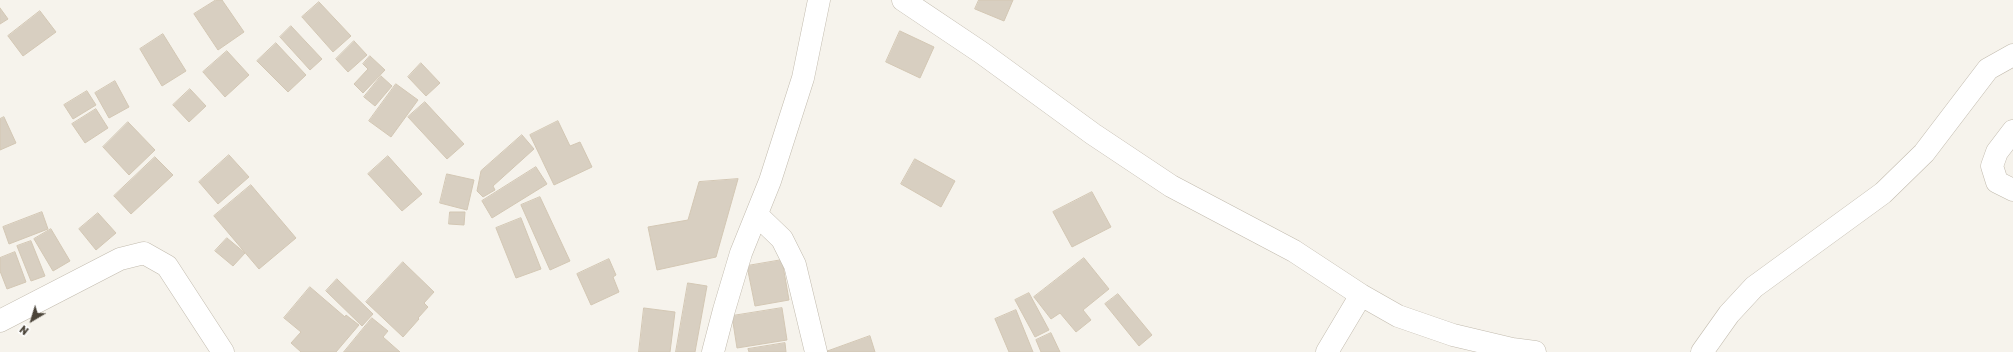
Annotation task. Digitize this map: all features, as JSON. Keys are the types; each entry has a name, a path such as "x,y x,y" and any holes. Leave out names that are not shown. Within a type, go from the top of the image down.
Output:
{"street":[{"path":"713,352 741,253 770,181 803,78 819,0"},
{"path":"903,0 982,53 1093,134 1171,186 1294,251 1361,295 1398,316 1452,335 1512,349 1536,352"},
{"path":"1702,352 1729,314 1754,287 1883,193 1924,152 1988,69 2013,55"},
{"path":"2013,131 1997,152 1992,166 1997,182 2013,190"},
{"path":"757,216 782,239 795,265 816,352"},
{"path":"0,321 120,259 144,253 167,266 223,352"},
{"path":"1327,352 1361,295"}],"building":[{"path":"216,0 222,0 244,32 218,50 194,14"},
{"path":"979,0 1013,0 1004,21 975,9"},
{"path":"319,2 351,36 333,52 302,17"},
{"path":"0,8 8,19 0,24"},
{"path":"40,11 56,32 23,56 8,36"},
{"path":"291,26 322,59 310,70 280,37"},
{"path":"900,31 934,47 920,78 886,62"},
{"path":"163,34 186,71 162,86 140,49"},
{"path":"354,41 367,55 348,72 336,59"},
{"path":"276,43 306,75 288,92 257,61"},
{"path":"227,51 249,75 225,97 203,72"},
{"path":"370,56 385,70 363,93 354,84 368,69 363,64"},
{"path":"421,63 440,83 426,96 408,77"},
{"path":"381,76 392,86 375,106 364,97"},
{"path":"115,81 129,107 109,118 95,93"},
{"path":"396,84 418,100 391,137 369,121"},
{"path":"190,89 206,106 189,122 173,105"},
{"path":"87,91 96,105 73,119 64,105"},
{"path":"425,102 464,144 447,159 408,117"},
{"path":"96,109 108,128 85,143 72,124"},
{"path":"4,117 16,143 0,150 0,119"},
{"path":"558,121 570,146 580,142 592,167 554,185 530,135"},
{"path":"128,122 155,150 129,175 103,147"},
{"path":"522,135 534,149 493,186 495,190 483,197 477,191 481,171"},
{"path":"229,155 249,177 218,204 199,182"},
{"path":"388,156 422,194 402,211 368,174"},
{"path":"155,157 173,175 131,214 114,196"},
{"path":"915,159 955,181 941,207 901,184"},
{"path":"536,167 547,184 492,218 482,201"},
{"path":"447,174 474,180 467,210 440,203"},
{"path":"738,179 716,257 657,270 648,227 688,220 699,182"},
{"path":"251,185 296,238 259,269 214,216"},
{"path":"1092,192 1111,227 1072,247 1053,212"},
{"path":"540,197 570,261 550,270 521,205"},
{"path":"42,212 48,229 9,244 3,227"},
{"path":"450,212 465,212 464,225 449,224"},
{"path":"98,213 116,233 96,250 79,229"},
{"path":"521,218 541,269 516,278 496,228"},
{"path":"51,229 70,261 53,271 34,239"},
{"path":"227,238 245,253 233,266 215,251"},
{"path":"31,241 45,276 31,281 17,246"},
{"path":"15,252 26,282 7,289 0,271 0,258"},
{"path":"1084,258 1109,289 1083,310 1091,320 1076,332 1060,313 1051,319 1034,297"},
{"path":"609,259 616,275 613,277 619,292 591,305 577,274"},
{"path":"782,260 789,300 755,306 747,266"},
{"path":"403,262 434,292 424,303 428,307 403,337 366,302"},
{"path":"337,279 373,314 362,326 326,291"},
{"path":"688,283 707,286 695,352 676,352"},
{"path":"310,287 345,317 346,315 359,325 336,352 301,352 291,343 301,332 284,318"},
{"path":"1029,293 1049,330 1035,337 1015,300"},
{"path":"1118,294 1152,335 1139,346 1105,304"},
{"path":"644,308 675,312 670,352 639,352"},
{"path":"782,308 787,340 737,348 732,316"},
{"path":"1016,310 1033,352 1009,352 995,319"},
{"path":"372,318 388,331 383,337 400,352 344,352"},
{"path":"1051,333 1060,352 1041,352 1036,340"},
{"path":"870,336 875,352 825,352"},
{"path":"785,343 786,352 749,352 748,349"}]}
